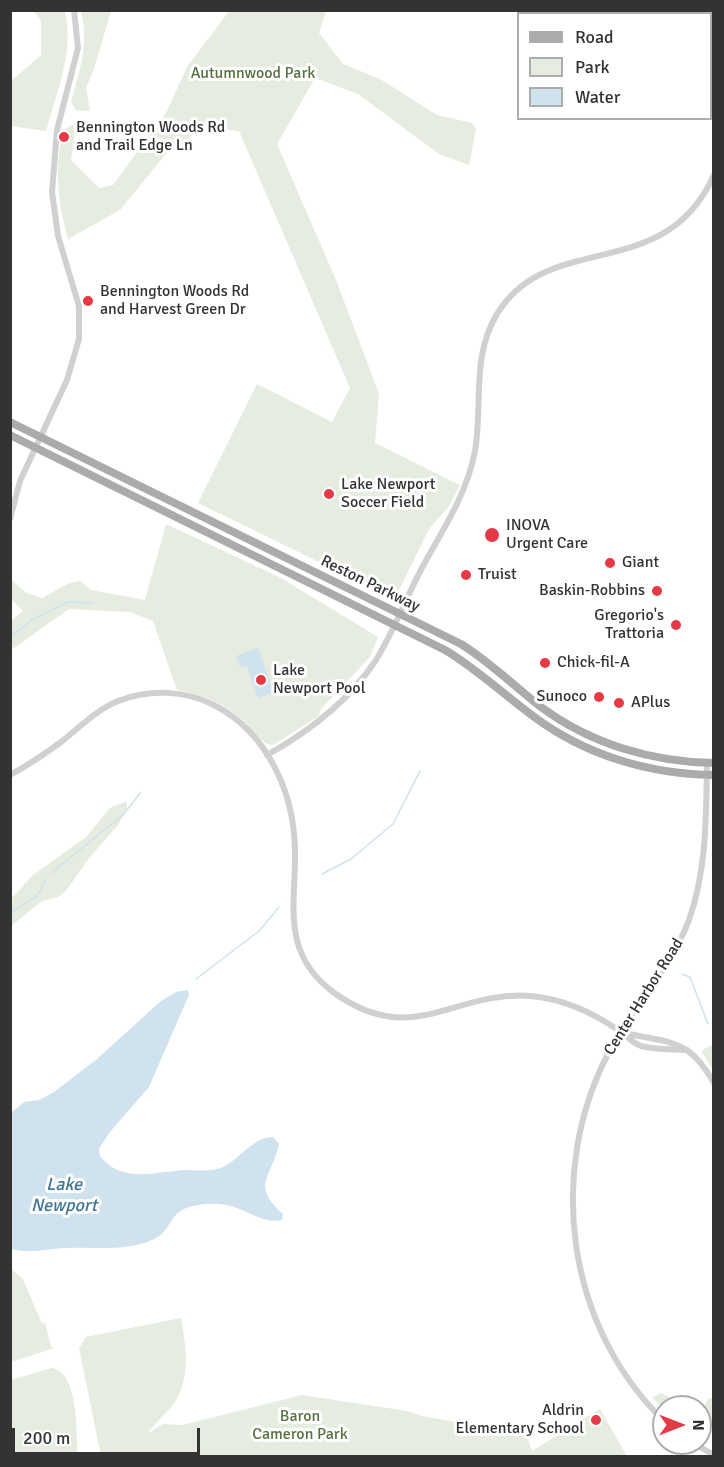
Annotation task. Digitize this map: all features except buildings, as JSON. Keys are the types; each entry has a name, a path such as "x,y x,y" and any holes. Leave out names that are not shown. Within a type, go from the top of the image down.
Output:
{"main road":[{"name":"Reston Parkway","path":"10,422 399,613 476,654 540,706 578,730 641,754 710,763"},
{"name":"Reston Parkway","path":"10,435 459,658 531,715 577,743 640,766 710,775"}],"street":[{"path":"10,519 20,481 67,380 79,339 79,306 58,236 52,192 57,130 78,48 74,10"},
{"path":"267,754 311,728 335,707 376,660 469,477 476,441 480,358 490,328 501,308 528,282 552,269 640,245 668,232 695,207 714,175"},
{"path":"10,776 45,754 87,719 109,705 154,693 184,695 223,709 252,733 267,754 282,784 291,815 295,848 292,921 295,934 313,970 333,991 363,1009 400,1018 429,1016 490,998 532,996 573,1006 621,1031 673,1041 687,1050 714,1083"},
{"name":"Center Harbor Road","path":"652,1407 627,1379 602,1335 586,1292 575,1239 573,1174 578,1136 594,1087 621,1031 676,948 692,911 704,859 710,763"}],"green space":[{"name":"Autumnwood Park","path":"230,10 326,11 319,33 343,64 380,79 437,115 472,123 476,129 469,165 439,154 358,94 315,78 277,144 336,280 379,394 375,443 460,485 449,506 429,529 398,592 391,597 198,503 257,384 332,422 350,388 239,131 204,127 166,154 120,210 68,239 58,184 59,155 65,129 76,123 71,160 99,188 113,185 166,113 187,67"},
{"path":"34,11 65,11 67,27 63,72 46,131 11,126 11,81 41,55 41,21"},
{"path":"81,11 111,11 86,88 90,111 76,110 71,102 84,46"},
{"path":"166,524 281,578 378,637 370,657 321,709 319,716 273,745 261,740 245,722 222,705 196,694 177,690 153,621 130,612 69,609 11,650 10,622 23,611 11,599 11,579 25,592 42,598 70,583 80,581 91,590 145,600"},
{"path":"127,801 127,810 118,825 90,857 65,892 58,897 42,901 11,926 11,899 33,875 86,837 110,808"},
{"path":"713,1044 713,1070 701,1051"},
{"path":"10,1268 23,1279 42,1324 45,1323 51,1346 54,1348 11,1362"},
{"name":"Baron Cameron Park","path":"181,1318 186,1350 183,1382 175,1402 147,1434 163,1424 182,1425 302,1395 407,1411 422,1416 526,1434 532,1451 600,1409 627,1456 101,1456 79,1348 86,1337"},
{"path":"52,1368 61,1372 72,1392 78,1456 11,1456 11,1380"},
{"path":"712,1398 713,1398 712,1426"}],"water":[{"name":"Lake Newport Pool","path":"258,648 274,692 258,698 247,666 240,667 236,656"},
{"name":"Lake Newport","path":"188,990 189,995 149,1087 109,1133 99,1149 100,1156 119,1171 129,1173 152,1174 209,1170 223,1167 253,1144 273,1137 279,1144 265,1188 273,1204 283,1214 282,1220 264,1219 225,1205 202,1204 181,1211 166,1230 156,1238 135,1245 31,1251 11,1249 11,1113 24,1102 39,1100 54,1092 97,1059 161,1001 176,992"}],"waterway":[{"path":"10,637 32,620 68,602 93,603"},
{"path":"322,874 351,859 393,824 420,771"},
{"path":"51,873 123,815 141,792"},
{"path":"10,913 37,896 46,879"},
{"path":"196,979 259,931 279,907"},
{"path":"682,974 690,977 708,1024"}],"place":[{"name":"Bennington Woods Rd and Trail Edge Ln","path":"64,137"},
{"name":"Bennington Woods Rd and Harvest Green Dr","path":"88,301"},
{"name":"Lake Newport Soccer Field","path":"329,494"},
{"name":"INOVA Urgent Care","path":"492,535"},
{"name":"Giant","path":"610,563"},
{"name":"Truist","path":"466,575"},
{"name":"Baskin-Robbins","path":"657,591"},
{"name":"Gregorio's Trattoria","path":"676,625"},
{"name":"Chick-fil-A","path":"545,663"},
{"name":"Lake Newport Pool","path":"261,680"},
{"name":"Sunoco","path":"599,697"},
{"name":"APlus","path":"619,703"},
{"name":"Aldrin Elementary School","path":"596,1420"}]}
